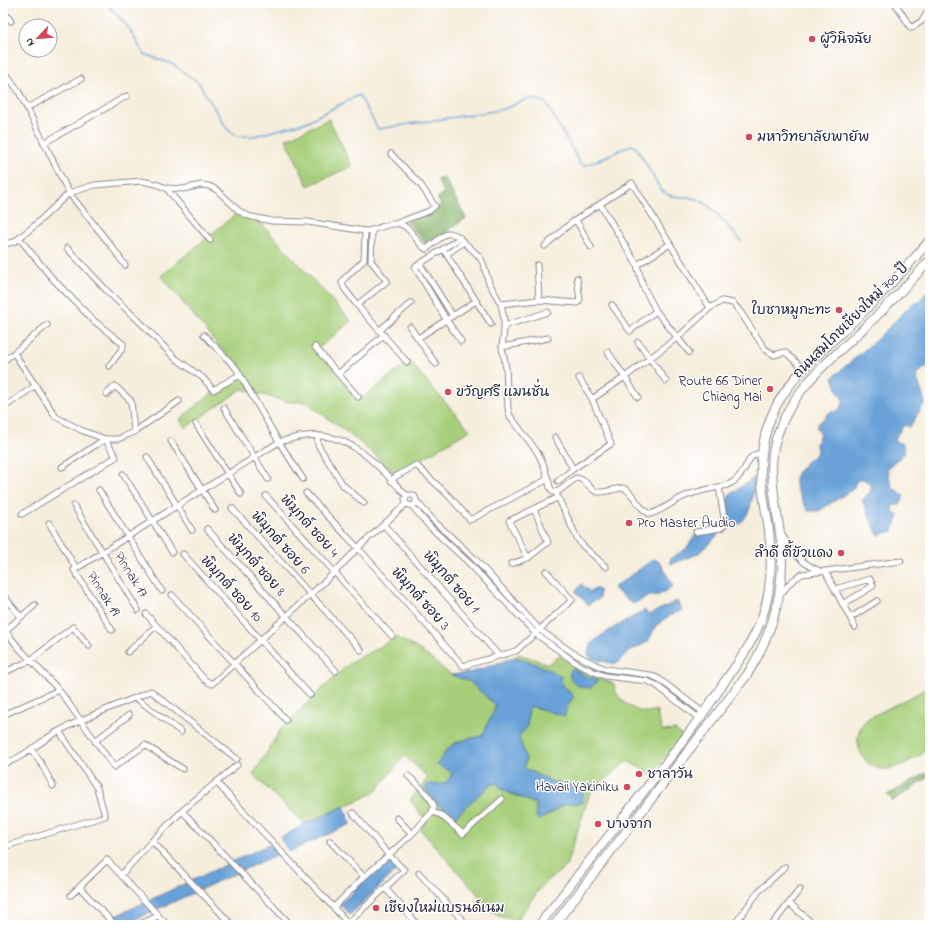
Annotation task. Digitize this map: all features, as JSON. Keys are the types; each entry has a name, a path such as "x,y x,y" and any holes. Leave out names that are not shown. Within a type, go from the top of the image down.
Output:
{"main road":[{"name":"ถนนสมโภชเชียงใหม่ 700 ปี","path":"539,925 702,716 752,641 763,616 770,575 770,544 762,481 762,454 767,430 775,406 788,386 803,368 886,289 930,240"},
{"name":"ถนนสมโภชเชียงใหม่ 700 ปี","path":"554,925 747,675 759,657 772,626 779,595 782,557 773,487 774,454 777,435 787,411 804,386 832,357 896,298 930,260"}],"street":[{"path":"895,3 911,28 922,20 930,8"},
{"path":"3,11 11,21"},
{"path":"4,73 19,92 69,193 112,247 124,266"},
{"path":"27,108 81,80"},
{"path":"44,143 127,96"},
{"path":"3,244 14,242 33,227 69,193 95,185 142,181 166,188 183,189 209,186 217,190 239,211 252,217 272,221 308,222 372,231 429,211 434,206 420,184 391,154"},
{"path":"545,246 576,220 632,183 710,308"},
{"path":"166,188 210,240"},
{"path":"600,204 637,266 643,286 656,311 689,352"},
{"path":"576,220 591,247"},
{"path":"397,223 410,230 426,249 444,235 456,235 483,263 489,283 502,304 504,326 502,347 506,368 508,409 510,416 538,453 544,466 551,490 556,492"},
{"path":"365,231 364,260 344,279 342,283 357,305 407,362"},
{"path":"357,305 387,282 371,261 372,231"},
{"path":"19,238 52,278 93,320 122,344 122,350 109,366"},
{"path":"445,251 460,238"},
{"path":"418,266 464,242"},
{"path":"637,266 670,244"},
{"path":"67,248 110,294 175,358 202,378 213,390 239,375"},
{"path":"445,251 491,324"},
{"path":"537,265 539,300"},
{"path":"418,266 453,316"},
{"path":"418,266 447,320 461,341"},
{"path":"502,304 539,300 578,302 580,300 577,278"},
{"path":"592,399 625,377 678,337 710,308 722,301 733,303 765,349 774,355 785,352 803,368"},
{"path":"418,338 476,302"},
{"path":"380,330 411,303"},
{"path":"612,305 630,331 656,311"},
{"path":"504,326 548,312"},
{"path":"3,360 14,353 47,325"},
{"path":"410,327 436,364"},
{"path":"204,335 236,368 279,442 303,479"},
{"path":"338,374 384,335"},
{"path":"502,347 548,338"},
{"path":"638,342 666,381"},
{"path":"315,348 358,397"},
{"path":"608,352 638,397"},
{"path":"14,353 56,417 83,431 105,440 118,439 134,432 179,401"},
{"path":"558,480 611,444 592,399 579,378"},
{"path":"3,408 36,385"},
{"path":"107,394 115,386 131,401 134,432"},
{"path":"224,408 268,479"},
{"path":"196,424 241,494"},
{"path":"317,435 318,445 343,485 364,503"},
{"path":"75,569 279,442 298,437 317,435 335,438 356,449 366,456 407,496"},
{"path":"555,437 573,469"},
{"path":"62,467 105,440"},
{"path":"22,514 116,457 105,440"},
{"path":"171,441 215,510"},
{"path":"556,492 576,478 583,480 593,490 598,492 624,488 631,493 645,512 650,514 687,495 727,485 738,478 752,455 757,453 762,454"},
{"path":"147,457 192,530"},
{"path":"392,480 416,465 450,497 470,520 548,479"},
{"path":"123,474 172,552"},
{"path":"696,532 721,528 725,524 719,487"},
{"path":"99,490 162,592"},
{"path":"556,492 557,498 577,538 582,545 606,567"},
{"name":"พิมุกต์ ซอย 3","path":"306,493 358,548 463,666 499,656"},
{"path":"407,496 410,494 414,495 416,501 435,522 474,558 540,630 583,659 606,669 650,675 659,679 702,716"},
{"name":"พิมุกต์ ซอย 4","path":"266,496 392,636"},
{"path":"407,496 405,499 409,505 430,527 469,563 536,634 579,665 605,676 647,681 656,685 702,716"},
{"path":"528,558 509,521 557,498"},
{"path":"146,614 205,680 212,684 335,572 358,548 384,525 416,501"},
{"name":"Pinnak 17","path":"74,506 138,610"},
{"name":"พิมุกต์ ซอย 6","path":"232,508 361,650"},
{"path":"511,564 528,558 548,542 534,509"},
{"name":"Pinnak 19","path":"49,523 112,630"},
{"name":"พิมุกต์ ซอย 1","path":"384,525 499,656"},
{"name":"พิมุกต์ ซอย 8","path":"207,529 336,671"},
{"path":"780,533 795,555 809,566 823,571 835,589 855,628"},
{"path":"452,548 457,543"},
{"name":"พิมุกต์ ซอย 10","path":"183,554 310,695"},
{"path":"779,595 802,574 901,561"},
{"path":"499,656 516,651 572,600 546,571"},
{"path":"835,589 870,579 873,586 843,604"},
{"path":"493,589 498,585"},
{"path":"3,595 21,617"},
{"path":"172,595 286,720"},
{"path":"850,618 877,601"},
{"path":"35,605 8,629 7,633 19,648 60,690 114,767 145,745 183,769"},
{"path":"128,652 156,626"},
{"path":"3,672 31,660 73,627 89,646"},
{"path":"629,679 630,672"},
{"path":"3,715 60,690"},
{"path":"3,764 12,761 59,731 81,720 151,691 237,759"},
{"path":"136,698 181,732"},
{"path":"95,741 128,715"},
{"path":"3,847 105,816 97,788 59,731"},
{"path":"31,749 41,763 53,786"},
{"path":"121,875 182,811 237,765"},
{"path":"334,907 364,877 412,834 432,812 434,807 433,804 423,789 408,776"},
{"path":"216,782 334,907 348,924 404,870 353,813"},
{"path":"432,812 441,815 463,834 502,798"},
{"path":"182,811 291,925"},
{"path":"397,818 412,834"},
{"path":"152,841 232,925"},
{"path":"330,841 364,877"},
{"path":"71,895 107,860 167,925"},
{"path":"734,925 759,891 785,867"},
{"path":"419,873 467,925"},
{"path":"79,887 115,925"},
{"path":"385,888 418,925"},
{"path":"772,925 800,889"},
{"path":"789,903 812,924"},
{"path":"138,925 156,914"}],"green space":[{"path":"329,119 352,166 308,186 286,139"},
{"path":"444,177 466,218 427,245 407,222 441,206 437,198 444,192 437,180"},
{"path":"238,212 258,220 351,321 318,349 362,398 410,361 470,430 396,474 361,443 306,402 288,402 242,389 185,428 180,419 211,394 243,375 161,276"},
{"path":"397,637 421,651 451,675 469,681 496,706 482,736 457,742 445,752 441,767 446,768 452,773 448,780 439,784 428,784 431,796 454,817 490,785 497,783 502,790 536,804 536,817 544,818 565,804 573,786 550,781 524,768 526,759 519,736 527,727 529,706 567,707 574,696 562,685 561,677 556,673 515,657 519,654 548,664 560,656 585,672 614,684 617,694 628,706 638,711 645,712 656,710 662,731 675,730 682,736 652,774 627,761 590,793 566,866 541,887 516,921 496,915 420,829 426,821 410,800 428,778 405,756 374,793 305,824 253,775 282,727 350,663"},
{"path":"930,687 930,749 909,761 892,768 878,768 870,764 864,758 858,742 862,725 869,718"},
{"path":"930,771 930,776 893,801 887,795"}],"water":[{"path":"930,292 930,364 916,375 925,402 910,427 904,425 897,435 895,441 903,444 905,453 887,468 892,487 904,496 900,504 892,506 893,513 899,515 893,531 878,535 862,500 871,491 871,484 863,479 857,480 853,489 819,511 808,511 797,490 795,479 802,467 817,453 816,444 820,433 816,426 831,411 837,412 844,402 833,377 875,341 914,302 918,303 924,295"},
{"path":"755,477 752,499 747,514 738,525 731,528 727,503 729,495"},
{"path":"722,531 698,554 671,564 671,558 686,549 697,533"},
{"path":"654,559 660,562 673,586 657,596 650,596 633,604 613,588"},
{"path":"582,584 590,592 598,589 600,592 600,598 588,605 575,591"},
{"path":"677,601 682,610 664,619 655,627 648,642 626,653 617,664 592,659 588,654 592,643 603,634 645,610 648,615"},
{"path":"515,657 556,673 561,677 562,685 574,696 567,707 565,716 529,706 527,727 519,736 526,759 524,768 550,781 573,786 583,793 583,803 565,804 539,820 536,817 536,804 502,790 497,783 490,785 455,817 438,804 425,788 428,784 440,784 449,780 452,773 437,765 442,757 446,751 455,744 467,739 482,736 496,706 469,681 451,675 473,672"},
{"path":"572,668 585,676 598,680 591,688 577,685 572,681 569,674"},
{"path":"344,806 351,824 289,852 280,838 305,824"},
{"path":"270,844 278,854 123,925 96,925"},
{"path":"388,859 399,868 350,915 340,904"}],"waterway":[{"path":"106,3 128,27 144,54 172,64 198,82 228,130 238,136 254,136 304,123 359,95 378,129 494,111 507,108 527,99 536,99 546,103 581,165 587,165 631,145 636,147 661,190 670,195 694,198 704,203 716,212 741,241"}],"place":[{"name":"ผัูวินิจฉัย","path":"812,39"},
{"name":"มหาวิทยาลัยพายัพ","path":"749,137"},
{"name":"ใบชาหมูกะทะ","path":"839,310"},
{"name":"Route 66 Diner Chiang Mai","path":"770,389"},
{"name":"ขวัญศรี แมนชั่น","path":"448,392"},
{"name":"Pro Master Audio","path":"629,523"},
{"name":"ลำดี ตี้ขัวแดง","path":"841,553"},
{"name":"ชาลาวัน","path":"639,774"},
{"name":"Havaii Yakiniku","path":"627,787"},
{"name":"บางจาก","path":"598,824"},
{"name":"เชียงใหม่แบรนด์เนม","path":"376,908"}]}
